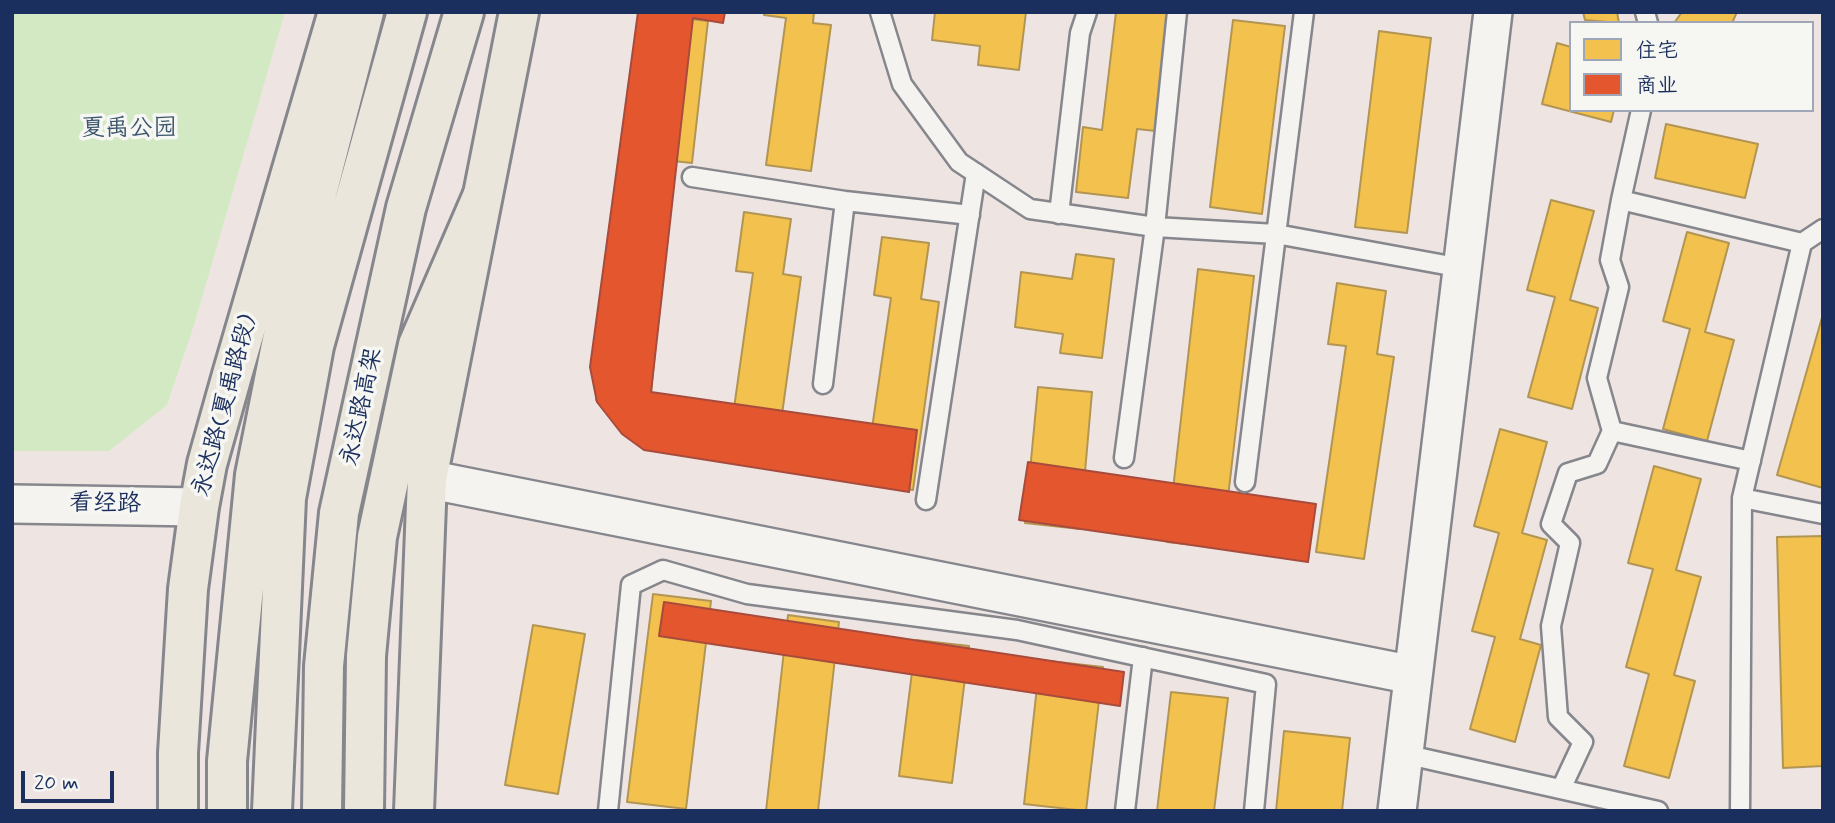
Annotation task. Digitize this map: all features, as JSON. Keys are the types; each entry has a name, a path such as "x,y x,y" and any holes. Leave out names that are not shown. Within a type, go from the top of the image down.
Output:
{"main road":[{"name":"永达路(夏禹路段)","path":"178,811 178,753 188,589 198,507 232,375 338,12"},
{"path":"227,811 227,761 255,475 292,290 364,12"},
{"path":"272,811 286,498 314,346 407,12"},
{"name":"永达路高架","path":"322,811 324,666 339,513 406,208 464,12"},
{"path":"414,811 428,479 519,15"},
{"path":"364,811 366,656 377,537 418,345 482,197"}],"street":[{"path":"1397,811 1493,12"},
{"path":"428,479 1413,675"},
{"name":"看经路","path":"12,504 198,507"}],"lane":[{"path":"880,12 902,84 959,162 1030,209 1155,227 1276,234 1462,268"},
{"path":"1059,214 1080,33 1087,12"},
{"path":"1124,458 1155,227 1177,12"},
{"path":"1245,482 1304,12"},
{"path":"1561,789 1583,742 1558,717 1551,626 1570,544 1551,524 1568,473 1597,464 1612,431 1597,379 1619,287 1609,260 1641,112"},
{"path":"926,500 976,173"},
{"path":"692,177 845,201 970,215"},
{"path":"1621,200 1802,243"},
{"path":"823,384 845,201"},
{"path":"1740,811 1742,498 1802,243 1823,229"},
{"path":"1612,431 1751,461"},
{"path":"1742,498 1823,514"},
{"path":"608,811 631,585 663,570 747,594 1017,630 1266,684 1254,811"},
{"path":"1125,811 1143,657"},
{"path":"1404,754 1561,789 1589,803 1658,811"}],"green space":[{"name":"夏禹公园","path":"12,12 285,12 194,325 167,405 109,451 12,451"}],"building: 住宅":[{"path":"764,12 814,12 813,23 831,25 811,171 766,165 786,18 764,15"},
{"path":"935,12 1026,12 1019,70 978,65 980,46 932,40"},
{"path":"1116,12 1170,13 1156,131 1137,129 1128,198 1076,192 1083,127 1102,130"},
{"path":"1583,12 1617,12 1619,21 1596,21 1585,20"},
{"path":"1682,12 1737,12 1733,21 1675,21"},
{"path":"641,13 708,21 692,163 625,156"},
{"path":"1233,20 1285,26 1262,214 1210,207"},
{"path":"1379,31 1431,38 1407,233 1355,227"},
{"path":"1557,43 1569,46 1569,111 1542,104"},
{"path":"1573,112 1614,112 1611,122"},
{"path":"1666,124 1758,144 1745,198 1655,178"},
{"path":"617,179 671,184 650,404 596,400"},
{"path":"1551,200 1594,211 1570,300 1598,308 1572,409 1528,397 1555,297 1527,290"},
{"path":"744,212 791,219 783,274 801,277 775,465 727,458 753,273 736,271"},
{"path":"1687,232 1729,243 1705,332 1734,340 1707,441 1663,429 1690,329 1663,321"},
{"path":"882,237 929,243 921,299 939,302 913,490 864,483 891,298 874,295"},
{"path":"1076,254 1114,259 1102,358 1060,353 1063,334 1015,327 1021,272 1072,279"},
{"path":"1198,269 1254,276 1222,548 1167,542"},
{"path":"1337,283 1386,291 1377,354 1394,357 1364,559 1316,552 1346,346 1328,344"},
{"path":"1823,314 1823,488 1777,475"},
{"path":"1038,387 1092,392 1080,529 1025,523"},
{"path":"1500,429 1547,442 1522,533 1547,540 1520,639 1541,645 1515,742 1470,729 1495,637 1472,631 1499,533 1474,526"},
{"path":"1654,466 1701,479 1676,570 1701,577 1674,675 1695,681 1669,778 1624,766 1649,674 1626,667 1653,569 1628,563"},
{"path":"1823,536 1823,766 1783,768 1777,537"},
{"path":"653,594 711,601 686,809 627,802"},
{"path":"788,615 839,622 818,811 766,811"},
{"path":"533,625 585,634 558,794 505,785"},
{"path":"916,640 969,646 952,783 899,776"},
{"path":"1040,660 1103,667 1086,811 1024,804"},
{"path":"1171,692 1228,698 1214,811 1157,811"},
{"path":"1284,731 1350,738 1342,811 1276,811"}],"building: 商业":[{"path":"638,12 725,12 723,23 693,18 651,392 917,430 909,492 644,450 622,434 597,402 590,367"},
{"path":"1028,462 1316,504 1308,562 1019,520"},
{"path":"664,602 1124,672 1120,706 659,636"}]}
